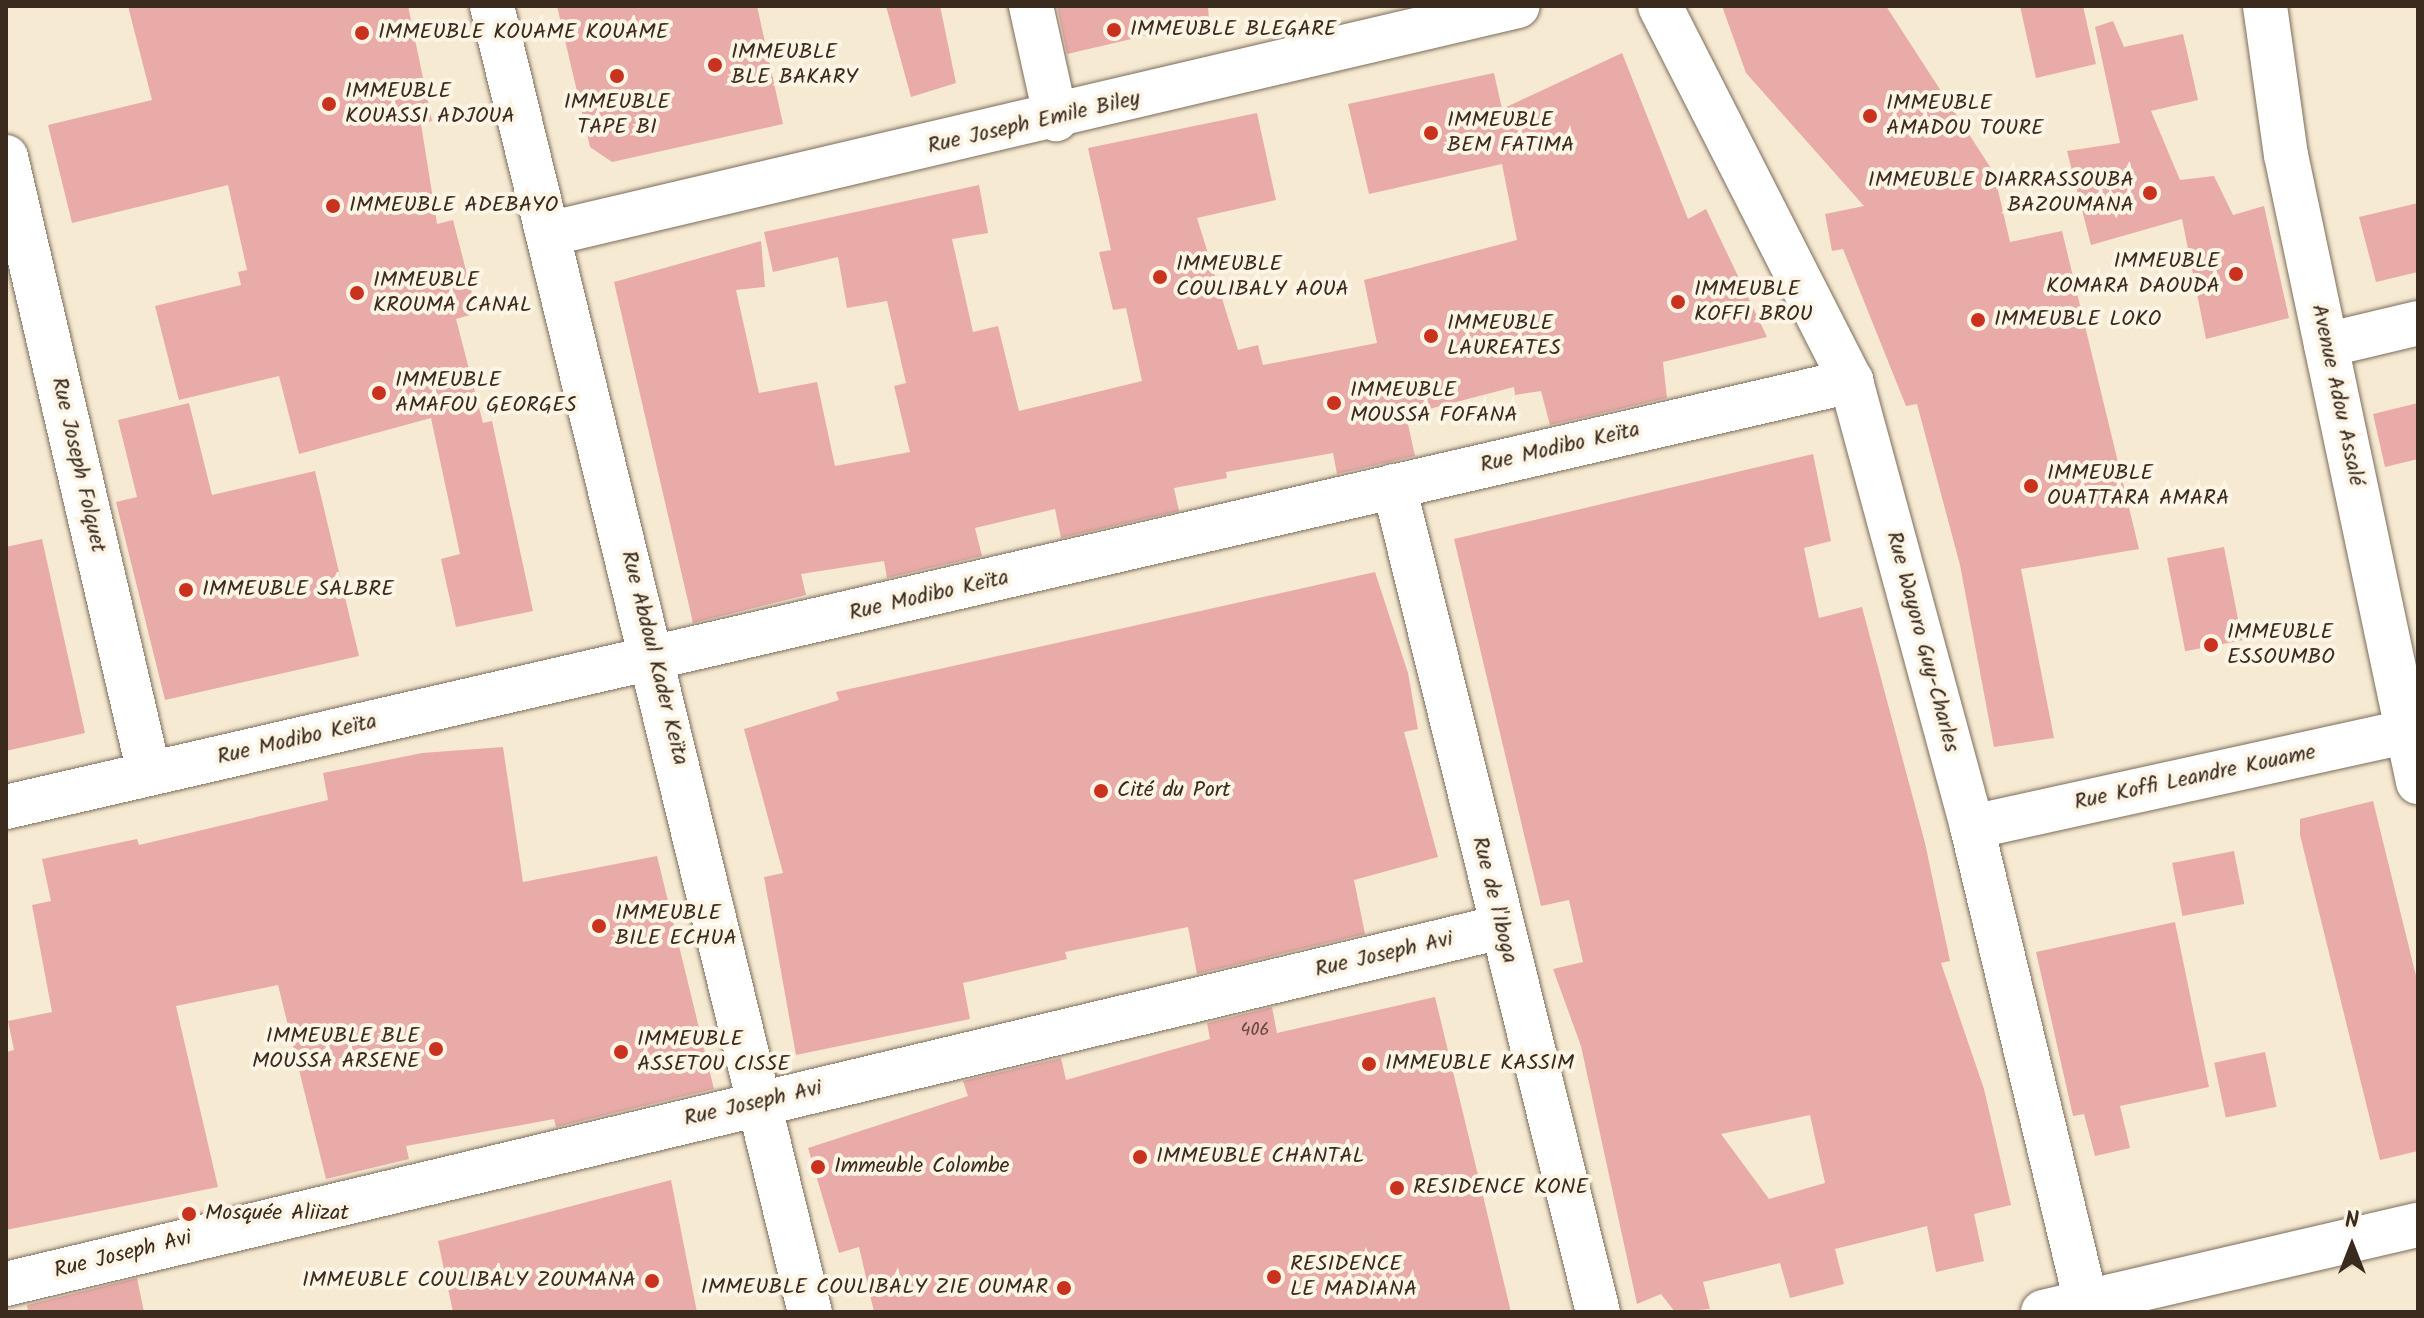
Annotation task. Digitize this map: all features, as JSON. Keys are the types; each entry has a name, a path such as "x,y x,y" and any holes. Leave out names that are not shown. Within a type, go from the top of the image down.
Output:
{"street":[{"name":"Rue Abdoul Kader Keïta","path":"492,6 762,1101 810,1312"},
{"path":"1031,6 1056,119"},
{"name":"Rue Joseph Emile Biley","path":"548,234 1056,119 1518,6"},
{"name":"Rue Wayoro Guy-Charles","path":"1660,6 1851,381 1972,827 2087,1307"},
{"name":"Avenue Adou Assalé","path":"2265,6 2326,345 2413,730 2418,782"},
{"name":"Rue Joseph Folquet","path":"6,157 149,773"},
{"path":"2326,345 2418,323"},
{"name":"Rue Modibo Keïta","path":"6,807 654,660 1851,381"},
{"name":"Rue de l'Iboga","path":"1394,486 1598,1312"},
{"name":"Rue Koffi Leandre Kouame","path":"1972,827 2413,730"},
{"name":"Rue Joseph Avi","path":"6,1284 762,1101 1501,927"},
{"path":"2043,1312 2087,1307 2418,1225"}],"building":[{"path":"128,6 408,6 432,121 421,124 437,224 453,220 477,313 456,319 483,423 492,421 533,611 456,627 441,559 460,554 431,418 299,454 279,376 179,400 155,306 241,285 238,272 247,270 228,185 72,223 48,125 152,100"},
{"path":"557,6 757,6 783,124 612,162 590,147"},
{"path":"886,6 940,6 956,83 911,97"},
{"name":"IMMEUBLE BLEGARE","path":"1057,6 1208,6 1209,21 1067,54"},
{"path":"1722,6 1886,6 1994,173 2010,242 2062,231 2139,549 2021,569 2054,738 1994,747 1960,565 1917,404 1906,406 1843,249 1832,251 1825,214 1864,206 1746,73"},
{"path":"2020,6 2083,6 2096,64 2036,78"},
{"path":"2113,21 2124,47 2183,34 2198,100 2151,111 2180,180 2214,176 2233,215 2264,206 2289,318 2206,339 2182,219 2091,245 2067,151 2120,143 2095,27"},
{"path":"1622,53 1688,219 1706,209 1767,337 1663,362 1667,398 1550,425 1541,391 1515,395 1514,387 1406,415 1415,456 1337,474 1333,453 1226,472 1227,478 1174,488 1179,511 1061,538 1055,509 975,528 982,556 887,578 884,561 801,574 806,595 693,623 614,282 761,241 765,287 736,290 759,393 817,382 835,466 910,452 894,386 906,383 887,301 847,308 838,257 773,272 764,232 979,185 988,233 952,239 973,332 998,326 1019,411 1142,381 1126,308 1113,310 1099,252 1111,250 1088,148 1257,113 1276,200 1197,218 1238,350 1258,345 1263,365 1377,343 1364,280 1517,240 1502,164 1369,194 1348,104 1494,73 1502,109"},
{"path":"2418,203 2418,272 2376,282 2359,217"},
{"path":"189,403 212,495 315,471 359,656 165,700 116,502 137,497 118,420"},
{"path":"2418,403 2418,459 2385,467 2373,414"},
{"path":"1813,454 1831,541 1804,548 1819,618 1862,607 1925,843 1950,961 1941,963 1984,1089 2011,1205 1974,1214 1984,1261 1936,1272 1927,1226 1835,1249 1844,1284 1790,1298 1780,1263 1703,1282 1710,1309 1675,1312 1661,1294 1637,1304 1581,1046 1553,969 1583,962 1569,900 1541,906 1454,539","holes":["1810,1115 1825,1183 1769,1199 1721,1134"]},
{"path":"42,539 85,733 6,751 6,547"},
{"path":"2224,547 2242,640 2185,651 2167,558"},
{"path":"1375,572 1408,673 1418,729 1404,732 1438,857 1354,880 1365,934 1197,974 1188,927 1065,952 1067,959 963,983 970,1019 796,1055 764,877 783,873 744,729 839,700 836,692"},
{"path":"503,747 523,882 657,856 714,1089 556,1127 554,1119 406,1146 409,1159 326,1179 278,985 176,1006 218,1187 6,1230 6,1052 14,1050 8,1021 52,1012 32,905 51,901 42,859 137,839 139,845 328,800 323,773 422,753"},
{"path":"2373,801 2418,984 2418,1151 2380,1160 2300,835 2300,819"},
{"path":"2234,851 2244,904 2182,916 2172,863"},
{"path":"2175,922 2209,1087 2120,1106 2130,1148 2095,1156 2084,1114 2073,1116 2036,952"},
{"path":"1435,997 1511,1312 874,1312 859,1247 839,1253 808,1148 968,1096 963,1081 1061,1058 1066,1080 1210,1039 1207,1023 1272,1007 1277,1033"},
{"path":"2265,1052 2277,1107 2226,1118 2214,1063"},
{"path":"671,1180 697,1312 453,1312 438,1241"},
{"path":"137,1278 144,1312 28,1312 27,1305"}],"place":[{"name":"IMMEUBLE BLEGARE","path":"1114,30"},
{"name":"IMMEUBLE KOUAME KOUAME","path":"362,33"},
{"name":"IMMEUBLE BLE BAKARY","path":"715,65"},
{"name":"IMMEUBLE TAPE BI","path":"617,76"},
{"name":"IMMEUBLE KOUASSI ADJOUA","path":"329,104"},
{"name":"IMMEUBLE AMADOU TOURE","path":"1870,116"},
{"name":"IMMEUBLE BEM FATIMA","path":"1431,133"},
{"name":"IMMEUBLE DIARRASSOUBA BAZOUMANA","path":"2150,193"},
{"name":"IMMEUBLE ADEBAYO","path":"333,206"},
{"name":"IMMEUBLE KOMARA DAOUDA","path":"2236,274"},
{"name":"IMMEUBLE COULIBALY AOUA","path":"1160,277"},
{"name":"IMMEUBLE KROUMA CANAL","path":"357,293"},
{"name":"IMMEUBLE KOFFI BROU","path":"1678,302"},
{"name":"IMMEUBLE LOKO","path":"1978,320"},
{"name":"IMMEUBLE LAUREATES","path":"1431,336"},
{"name":"IMMEUBLE AMAFOU GEORGES","path":"379,393"},
{"name":"IMMEUBLE MOUSSA FOFANA","path":"1334,403"},
{"name":"IMMEUBLE OUATTARA AMARA","path":"2031,486"},
{"name":"IMMEUBLE SALBRE","path":"186,590"},
{"name":"IMMEUBLE ESSOUMBO","path":"2211,645"},
{"name":"Cité du Port","path":"1101,791"},
{"name":"IMMEUBLE BILE ECHUA","path":"599,926"},
{"name":"IMMEUBLE BLE MOUSSA ARSENE","path":"436,1049"},
{"name":"IMMEUBLE ASSETOU CISSE","path":"621,1052"},
{"name":"IMMEUBLE KASSIM","path":"1369,1064"},
{"name":"IMMEUBLE CHANTAL","path":"1140,1157"},
{"name":"Immeuble Colombe","path":"818,1167"},
{"name":"RESIDENCE KONE","path":"1397,1188"},
{"name":"Mosquée Aliizat","path":"189,1214"},
{"name":"RESIDENCE LE MADIANA","path":"1274,1277"},
{"name":"IMMEUBLE COULIBALY ZOUMANA","path":"652,1281"},
{"name":"IMMEUBLE COULIBALY ZIE OUMAR","path":"1064,1288"}]}
